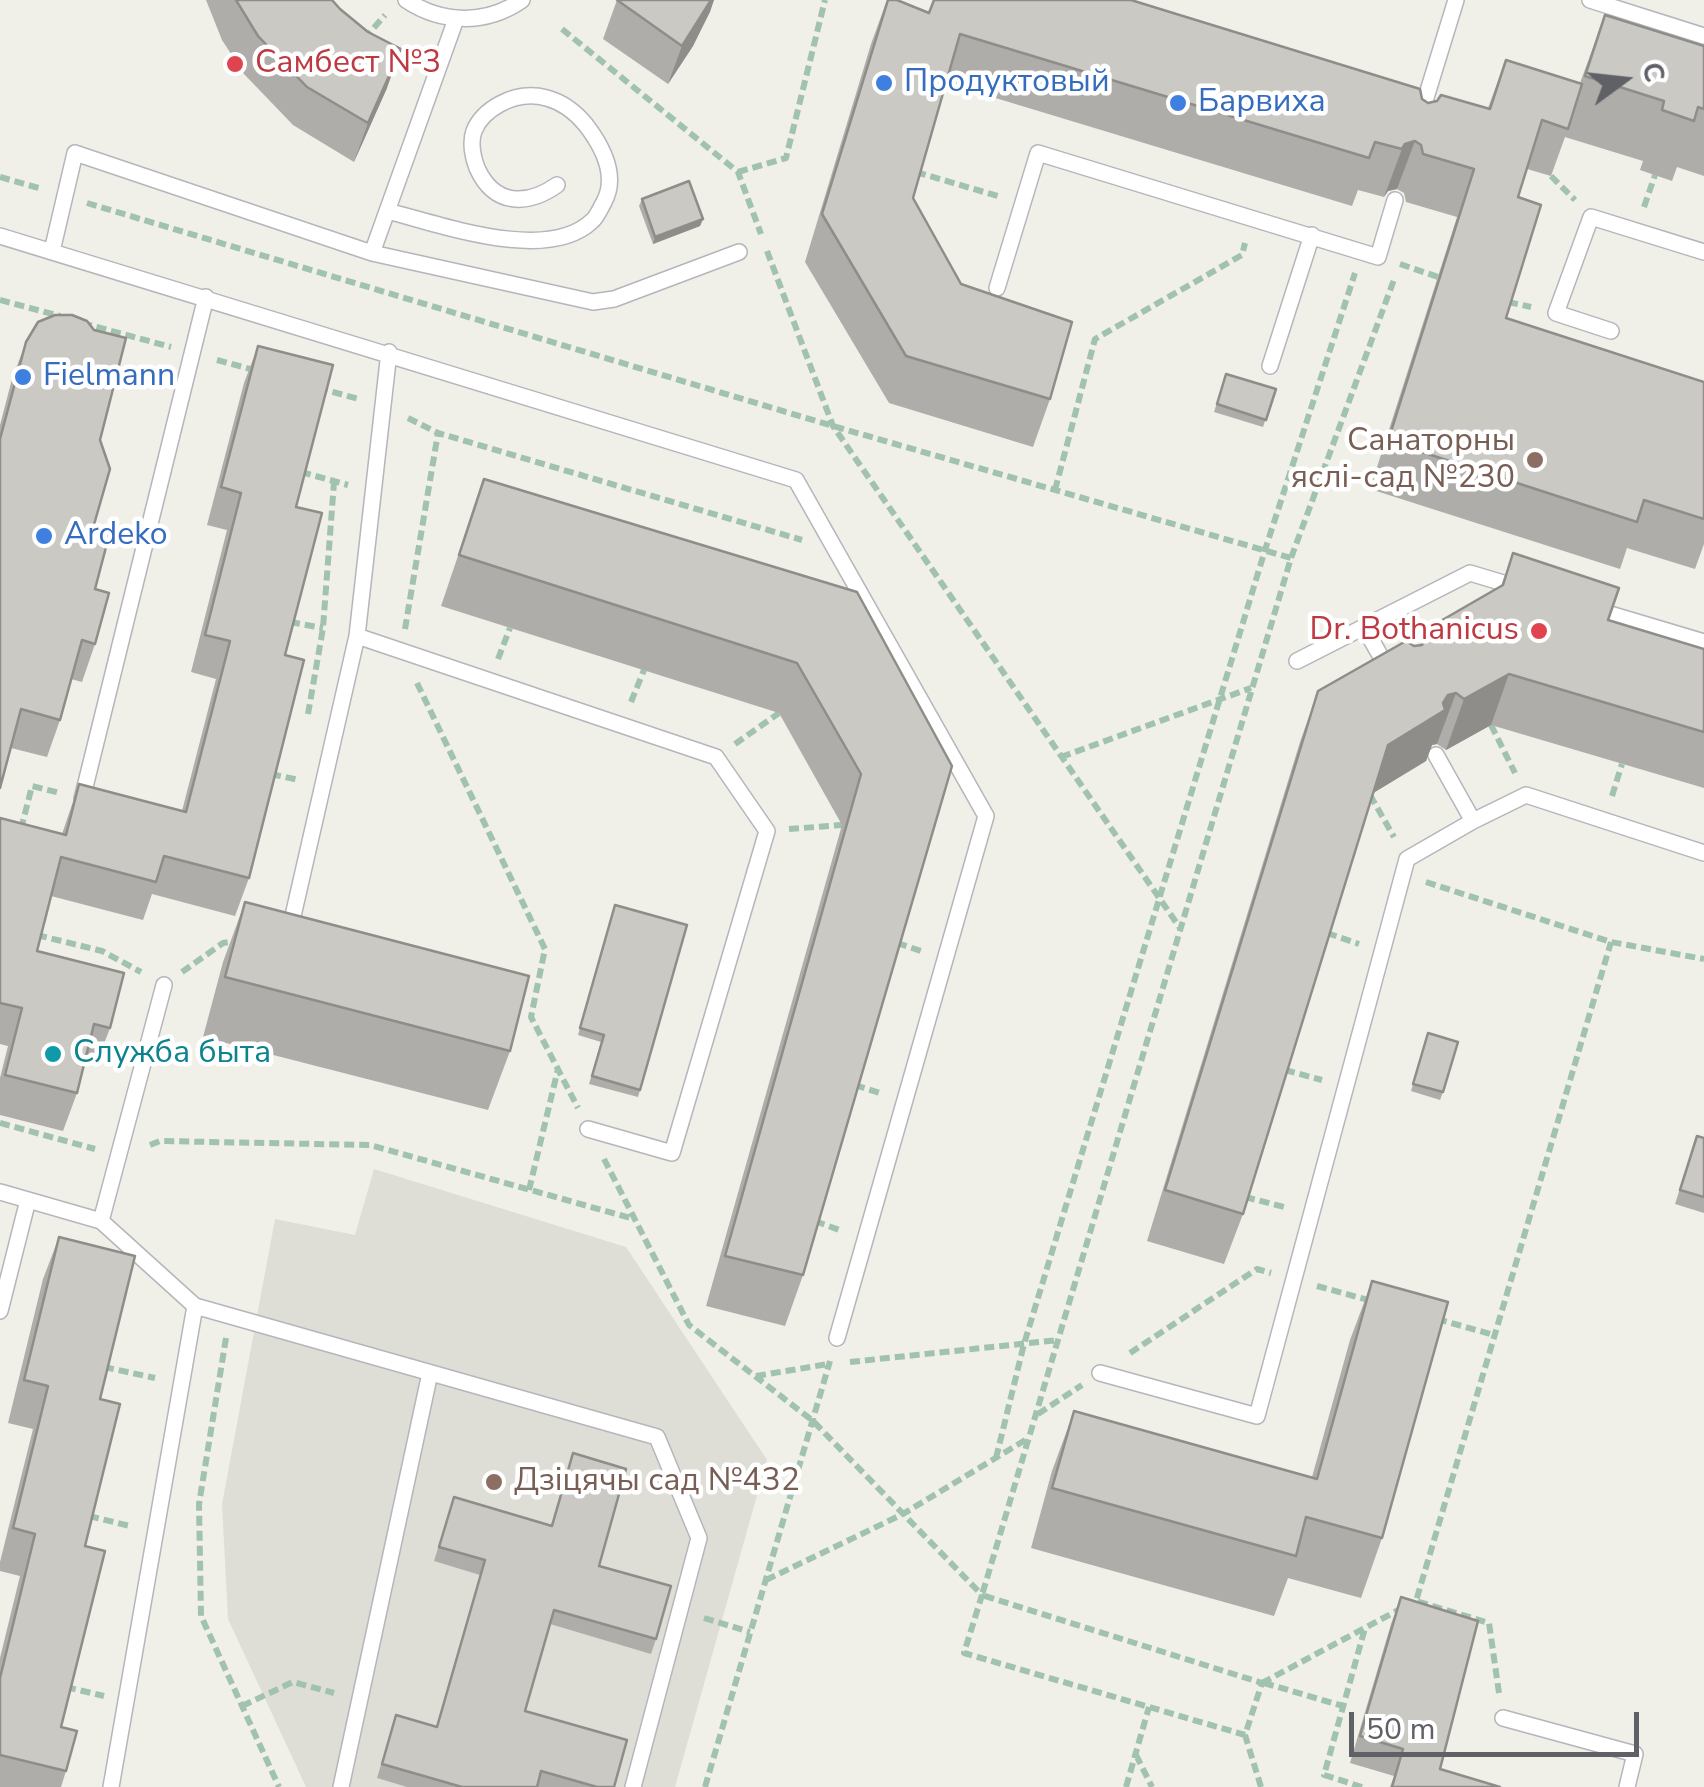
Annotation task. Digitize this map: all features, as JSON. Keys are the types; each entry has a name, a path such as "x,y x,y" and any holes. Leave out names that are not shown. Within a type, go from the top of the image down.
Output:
{"lane":[{"path":"406,0 422,10 456,19 488,16 522,0"},
{"path":"1413,140 1456,0"},
{"path":"1590,0 1704,36"},
{"path":"372,253 456,19"},
{"path":"387,212 522,242 564,237 592,221 607,196 609,169 597,139 572,109 543,96 518,95 486,112 473,132 473,157 482,178 499,196 520,200 540,197 558,184"},
{"path":"52,251 75,153 372,253 593,302 614,299 739,252"},
{"path":"996,288 1038,153 1370,254 1396,200"},
{"path":"1611,331 1556,314 1591,217 1704,252"},
{"path":"1270,366 1312,235"},
{"path":"0,236 389,352 796,480 986,816 837,1338"},
{"path":"82,799 206,297"},
{"path":"297,931 358,636 389,352"},
{"path":"1298,661 1470,573 1546,596"},
{"path":"1584,607 1704,642"},
{"path":"1364,627 1397,686"},
{"path":"358,636 716,757 766,831 672,1152 588,1129"},
{"path":"1436,755 1473,820"},
{"path":"1100,1373 1257,1416 1405,867 1473,820 1526,795 1704,852"},
{"path":"101,1221 164,985"},
{"path":"0,1192 101,1221 195,1306 657,1436 699,1538 634,1787"},
{"path":"0,1311 28,1200"},
{"path":"111,1787 195,1306"},
{"path":"340,1787 430,1373"},
{"path":"1503,1718 1635,1754 1627,1787"}],"path":[{"path":"738,172 786,158 826,0"},
{"path":"354,50 386,12"},
{"path":"562,29 738,172 833,426 1180,929"},
{"path":"916,172 1023,204"},
{"path":"0,176 833,426 1291,558"},
{"path":"1054,490 1094,339 1242,255 1253,217"},
{"path":"996,1458 1024,1344 1265,550 1370,254 1438,277"},
{"path":"1245,1736 964,1653 1291,558 1399,264"},
{"path":"836,550 438,433 401,650 545,949 532,1017 689,1325 813,1421 982,1596 1343,1706"},
{"path":"301,472 374,492"},
{"path":"307,723 323,628 334,482"},
{"path":"290,622 358,636"},
{"path":"1061,757 1252,687"},
{"path":"716,757 779,713"},
{"path":"1491,725 1526,795"},
{"path":"297,780 300,761"},
{"path":"1370,795 1405,867 1611,942 1704,959"},
{"path":"766,831 842,825"},
{"path":"37,935 102,950 164,985 223,943 297,931"},
{"path":"1261,1787 1245,1736 1262,1682 1416,1600 1611,942"},
{"path":"529,1190 558,1069"},
{"path":"1284,1070 1346,1086"},
{"path":"0,1123 118,1156 160,1141 370,1145 634,1219"},
{"path":"1245,1196 1312,1214"},
{"path":"230,1316 199,1504 201,1616 280,1787"},
{"path":"704,1787 837,1338"},
{"path":"755,1376 830,1364 1058,1340"},
{"path":"103,1367 182,1384"},
{"path":"766,1580 903,1514 1028,1438"},
{"path":"88,1516 156,1532"},
{"path":"1416,1600 1489,1624 1503,1718"},
{"path":"680,1612 750,1632"},
{"path":"1362,1787 1324,1775 1365,1628"},
{"path":"242,1706 293,1682 360,1700"},
{"path":"66,1687 126,1702"},
{"path":"1126,1787 1149,1707"},
{"path":"1135,1754 1152,1787"}],"shaded area":[{"name":"Дзіцячы сад №432","path":"374,1169 626,1247 767,1460 675,1787 306,1787 228,1619 222,1504 275,1219 355,1235"}],"building":[{"path":"236,0 332,0 368,32 401,49 368,123 307,87 258,36"},
{"path":"617,0 711,0 682,46"},
{"path":"888,0 929,13 934,0 1131,0 1420,89 1422,99 1428,103 1437,101 1441,95 1490,109 1506,60 1582,84 1568,129 1542,120 1518,197 1541,205 1506,318 1704,382 1704,519 1644,500 1637,522 1388,441 1474,169 1423,154 1421,145 1415,141 1402,149 1375,142 1369,158 960,34 913,198 961,284 1072,322 1050,399 906,356 822,214"},
{"path":"1605,15 1704,46 1704,109 1698,107 1694,121 1662,110 1664,101 1585,76"},
{"path":"689,181 703,219 655,237 642,199"},
{"name":"Ardeko","path":"55,315 72,315 87,321 94,330 126,338 100,440 110,469 93,528 110,532 95,589 109,593 95,644 82,640 60,720 21,709 0,788 0,439 26,342 38,322"},
{"path":"258,346 333,365 296,507 322,513 285,655 304,660 249,878 164,856 156,882 61,857 37,951 124,973 110,1028 94,1024 77,1093 5,1075 22,1008 0,1003 0,818 66,835 79,784 186,812 230,641 205,635 241,493 221,487"},
{"path":"1226,374 1276,389 1266,420 1217,404"},
{"path":"484,479 857,592 952,766 803,1275 725,1256 861,774 797,663 459,555"},
{"path":"1513,553 1619,588 1608,620 1704,649 1704,732 1509,674 1464,699 1456,693 1448,695 1443,703 1445,710 1388,745 1243,1214 1165,1190 1318,691 1406,641 1422,645 1427,636 1425,630 1503,585"},
{"path":"245,902 529,976 510,1051 225,977"},
{"path":"615,905 687,925 640,1090 592,1076 604,1035 580,1028"},
{"path":"1428,1033 1458,1042 1443,1092 1413,1084"},
{"path":"1697,1136 1704,1138 1704,1197 1680,1190"},
{"path":"59,1237 135,1256 100,1399 120,1404 85,1546 105,1551 61,1727 77,1731 66,1771 0,1755 0,1678 35,1534 13,1528 48,1386 24,1380"},
{"path":"1372,1281 1448,1302 1382,1538 1306,1517 1296,1556 1052,1488 1074,1411 1317,1479"},
{"path":"573,1453 626,1469 599,1566 671,1586 656,1639 554,1610 525,1711 627,1740 614,1787 597,1787 541,1771 537,1787 462,1787 382,1764 396,1715 437,1727 485,1560 439,1547 454,1497 552,1526"},
{"path":"1401,1597 1478,1621 1440,1769 1500,1787 1392,1787 1403,1749 1360,1736"}],"place":[{"name":"Самбест №3","path":"235,64"},
{"name":"Продуктовый","path":"884,83"},
{"name":"Барвиха","path":"1178,103"},
{"name":"Fielmann","path":"23,377"},
{"name":"Санаторны яслі-сад №230","path":"1535,460"},
{"name":"Ardeko","path":"44,536"},
{"name":"Dr. Bothanicus","path":"1539,631"},
{"name":"Служба быта","path":"53,1054"},
{"name":"Дзіцячы сад №432","path":"494,1482"}]}
